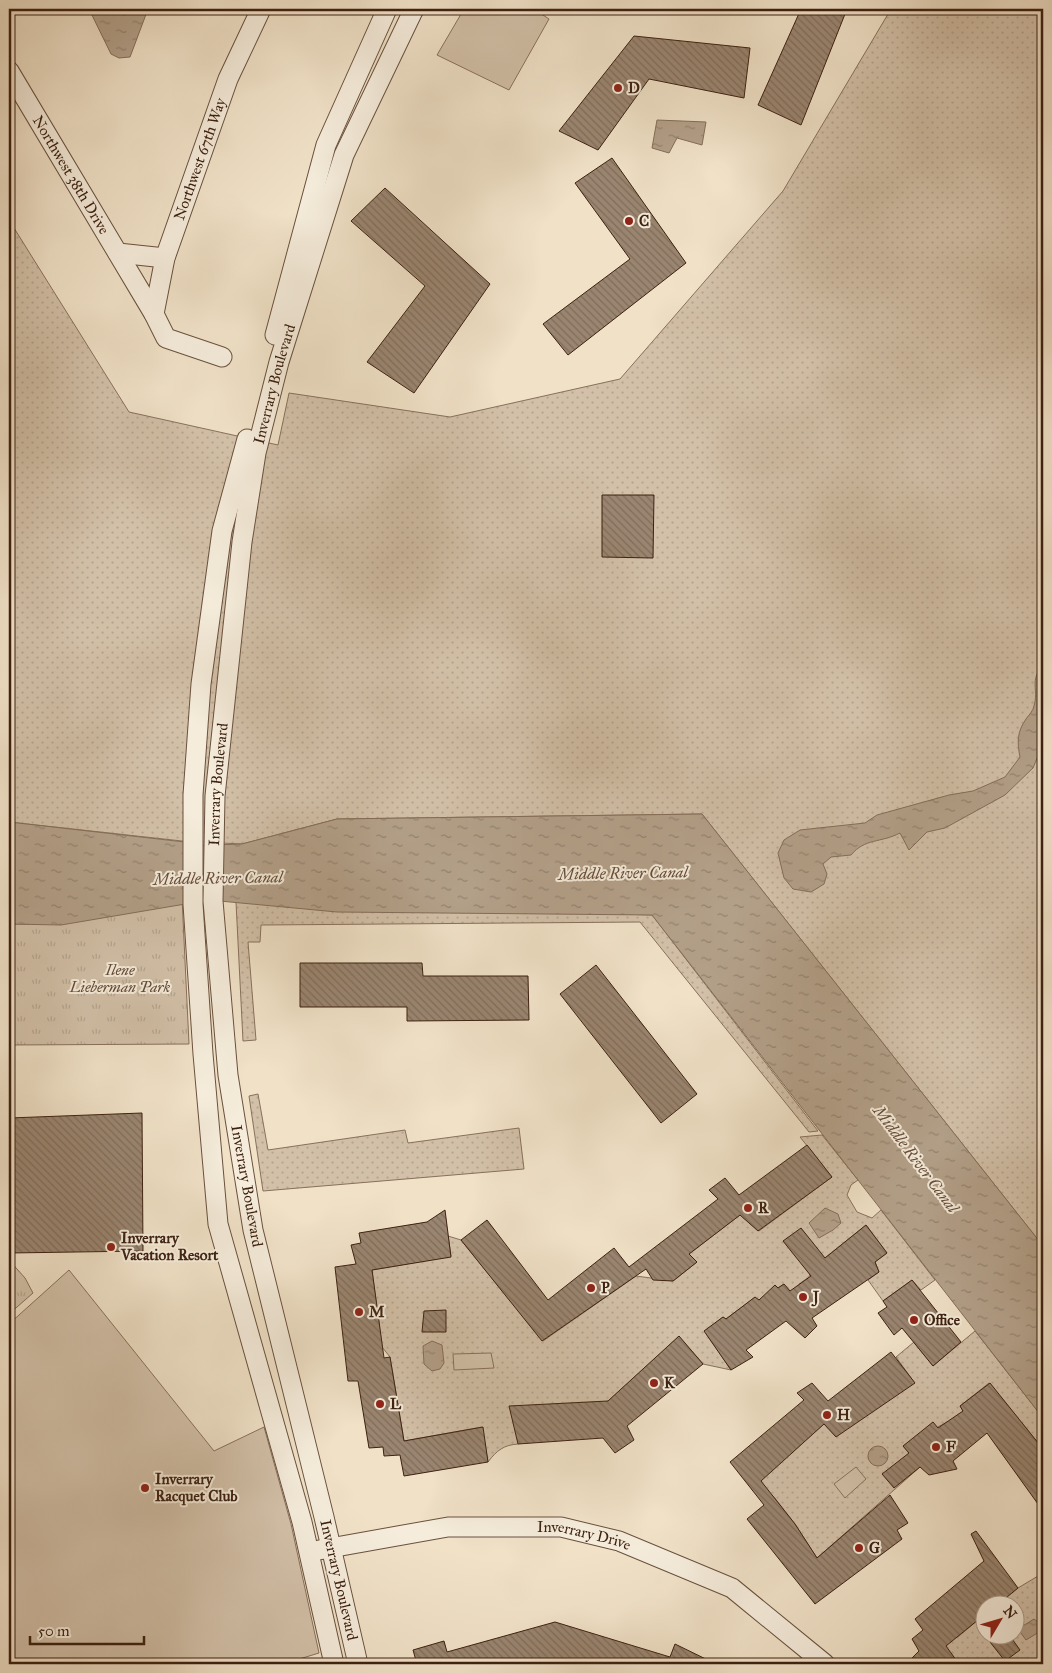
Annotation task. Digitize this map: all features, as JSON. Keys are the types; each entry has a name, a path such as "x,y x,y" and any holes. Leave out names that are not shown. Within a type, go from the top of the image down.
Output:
{"street":[{"name":"Northwest 67th Way","path":"154,314 166,258 228,78 261,9"},
{"name":"Inverrary Boulevard","path":"334,1664 302,1522 218,1224 204,1071 193,904 192,838 201,684 222,530 326,145 387,9"},
{"name":"Inverrary Boulevard","path":"358,1664 253,1230 228,1074 213,902 215,796 242,542 256,453 279,362 344,154 414,9"},
{"name":"Northwest 38th Drive","path":"9,71 154,314 166,338 222,357"},
{"path":"118,253 166,258"},
{"name":"Inverrary Drive","path":"308,1552 448,1527 561,1527 619,1541 732,1588 825,1664"}],"green space":[{"path":"464,9 534,9 549,19 509,90 437,55"},
{"path":"891,9 1043,9 1043,1246 702,814 337,819 242,844 182,841 9,822 9,220 129,412 278,445 289,393 450,417 620,379 783,191"},
{"name":"Ilene Lieberman Park","path":"182,898 189,1044 9,1045 9,924 28,924"},
{"path":"236,902 652,915 818,1131 809,1132 640,922 261,925 260,942 248,942 256,1040 243,1041"},
{"path":"258,1094 268,1150 405,1130 408,1143 519,1128 524,1169 263,1191 249,1096"},
{"path":"822,1135 858,1180 851,1185 847,1195 857,1212 872,1218 881,1210 935,1280 921,1290 912,1280 883,1301 868,1280 879,1272 875,1262 887,1253 866,1225 811,1269 809,1277 799,1284 801,1290 794,1296 784,1284 759,1300 754,1298 726,1319 723,1317 705,1331 731,1370 703,1364 679,1337 608,1401 518,1444 505,1447 498,1451 488,1462 482,1427 404,1441 390,1357 382,1347 372,1270 451,1256 448,1236 461,1240 543,1341 636,1276 673,1281 697,1262 689,1254 740,1215 759,1231 832,1177 800,1137"},
{"path":"9,1260 25,1278 33,1293 9,1314"},
{"name":"Inverrary Racquet Club","path":"69,1270 214,1451 264,1427 291,1524 319,1653 283,1664 9,1664 9,1324"},
{"path":"975,1331 1043,1418 1043,1449 989,1383 960,1406 964,1412 950,1424 947,1422 903,1446 920,1467 817,1558 795,1524 774,1497 751,1489 824,1424 914,1382 896,1357 914,1342 933,1366"},
{"path":"491,1353 494,1368 454,1370 453,1354"},
{"path":"856,1467 866,1479 845,1498 834,1484"},
{"path":"1043,1573 1043,1664 959,1664 943,1643 959,1636 974,1623 974,1646 1024,1646 1024,1596 1008,1596"}],"water":[{"path":"89,9 148,9 130,57 119,58 111,54"},
{"path":"657,120 706,122 702,145 677,138 669,153 652,148"},
{"path":"1043,665 1043,744 1033,768 1005,795 945,828 927,832 909,850 900,833 868,843 851,855 831,857 823,864 827,874 824,884 811,892 793,889 784,878 778,853 784,840 800,830 865,823 877,815 949,795 973,791 1005,777 1020,757 1019,733 1032,711 1035,700 1036,676"},
{"name":"Middle River Canal","path":"702,814 1043,1246 1043,1418 652,915 337,912 209,900 61,925 9,924 9,822 211,845 242,844 337,819"},
{"path":"825,1208 838,1214 841,1223 819,1238 809,1223"},
{"path":"432,1341 442,1345 444,1363 440,1369 432,1371 424,1364 423,1346"},
{"path":"878,1446 885,1449 888,1456 885,1463 878,1466 871,1463 868,1456 871,1449"},
{"path":"1034,1619 1039,1623 1039,1632 1026,1640 1024,1637 1024,1625"}],"building":[{"path":"801,9 847,9 801,125 758,105"},
{"name":"D","path":"634,36 750,48 744,98 649,79 598,150 559,131"},
{"name":"C","path":"612,158 686,263 568,355 543,324 630,259 575,183"},
{"path":"385,188 490,284 414,393 367,362 425,286 351,221"},
{"path":"602,495 654,495 653,558 602,557"},
{"path":"300,963 422,963 423,976 528,976 529,1020 407,1021 407,1007 300,1007"},
{"path":"596,965 697,1094 661,1123 560,994"},
{"path":"142,1113 143,1251 9,1253 9,1118"},
{"path":"807,1145 832,1177 758,1231 740,1215 689,1254 697,1262 673,1281 653,1280 646,1269 542,1341 461,1240 487,1220 548,1300 614,1248 629,1267 718,1199 709,1190 725,1178 739,1195"},
{"path":"445,1210 451,1257 372,1270 384,1358 390,1357 404,1441 483,1427 488,1462 404,1476 400,1455 384,1456 383,1447 369,1448 358,1381 348,1381 335,1267 356,1264 351,1245 361,1243 359,1233 427,1222"},
{"name":"J","path":"866,1225 887,1253 875,1262 879,1272 812,1318 817,1326 805,1338 786,1321 746,1350 753,1357 731,1370 704,1331 723,1317 726,1319 755,1297 759,1300 775,1285 778,1288 784,1284 790,1291 811,1276 783,1241 801,1228 825,1258"},
{"name":"Office","path":"912,1280 961,1342 933,1366 902,1328 894,1335 878,1313 887,1307 883,1301"},
{"path":"446,1310 446,1332 422,1332 424,1311"},
{"name":"K","path":"679,1336 703,1364 627,1426 634,1440 615,1453 603,1438 518,1444 509,1406 608,1401"},
{"path":"891,1352 915,1383 836,1437 824,1424 761,1481 795,1524 817,1558 890,1495 908,1523 897,1530 902,1539 815,1604 747,1519 764,1505 730,1462 804,1400 797,1393 812,1383 828,1401"},
{"name":"F","path":"990,1383 1043,1449 1043,1511 987,1433 953,1461 957,1469 929,1475 920,1467 894,1488 882,1474 909,1453 903,1446 933,1422 938,1428 963,1411 960,1406"},
{"path":"976,1531 1018,1588 1008,1596 974,1596 974,1623 946,1646 959,1664 906,1664 919,1651 912,1639 923,1630 915,1619 984,1561 971,1534"},
{"path":"555,1622 670,1657 675,1644 716,1664 417,1664 413,1650 444,1641 447,1652"},
{"path":"993,1646 1017,1646 1020,1650 1005,1661"}],"place":[{"name":"D","path":"618,88"},
{"name":"C","path":"629,221"},
{"name":"R","path":"748,1208"},
{"name":"Inverrary Vacation Resort","path":"111,1247"},
{"name":"P","path":"591,1288"},
{"name":"J","path":"803,1297"},
{"name":"M","path":"359,1312"},
{"name":"Office","path":"914,1320"},
{"name":"K","path":"654,1383"},
{"name":"L","path":"380,1404"},
{"name":"H","path":"827,1415"},
{"name":"F","path":"936,1447"},
{"name":"Inverrary Racquet Club","path":"145,1488"},
{"name":"G","path":"859,1548"}]}
